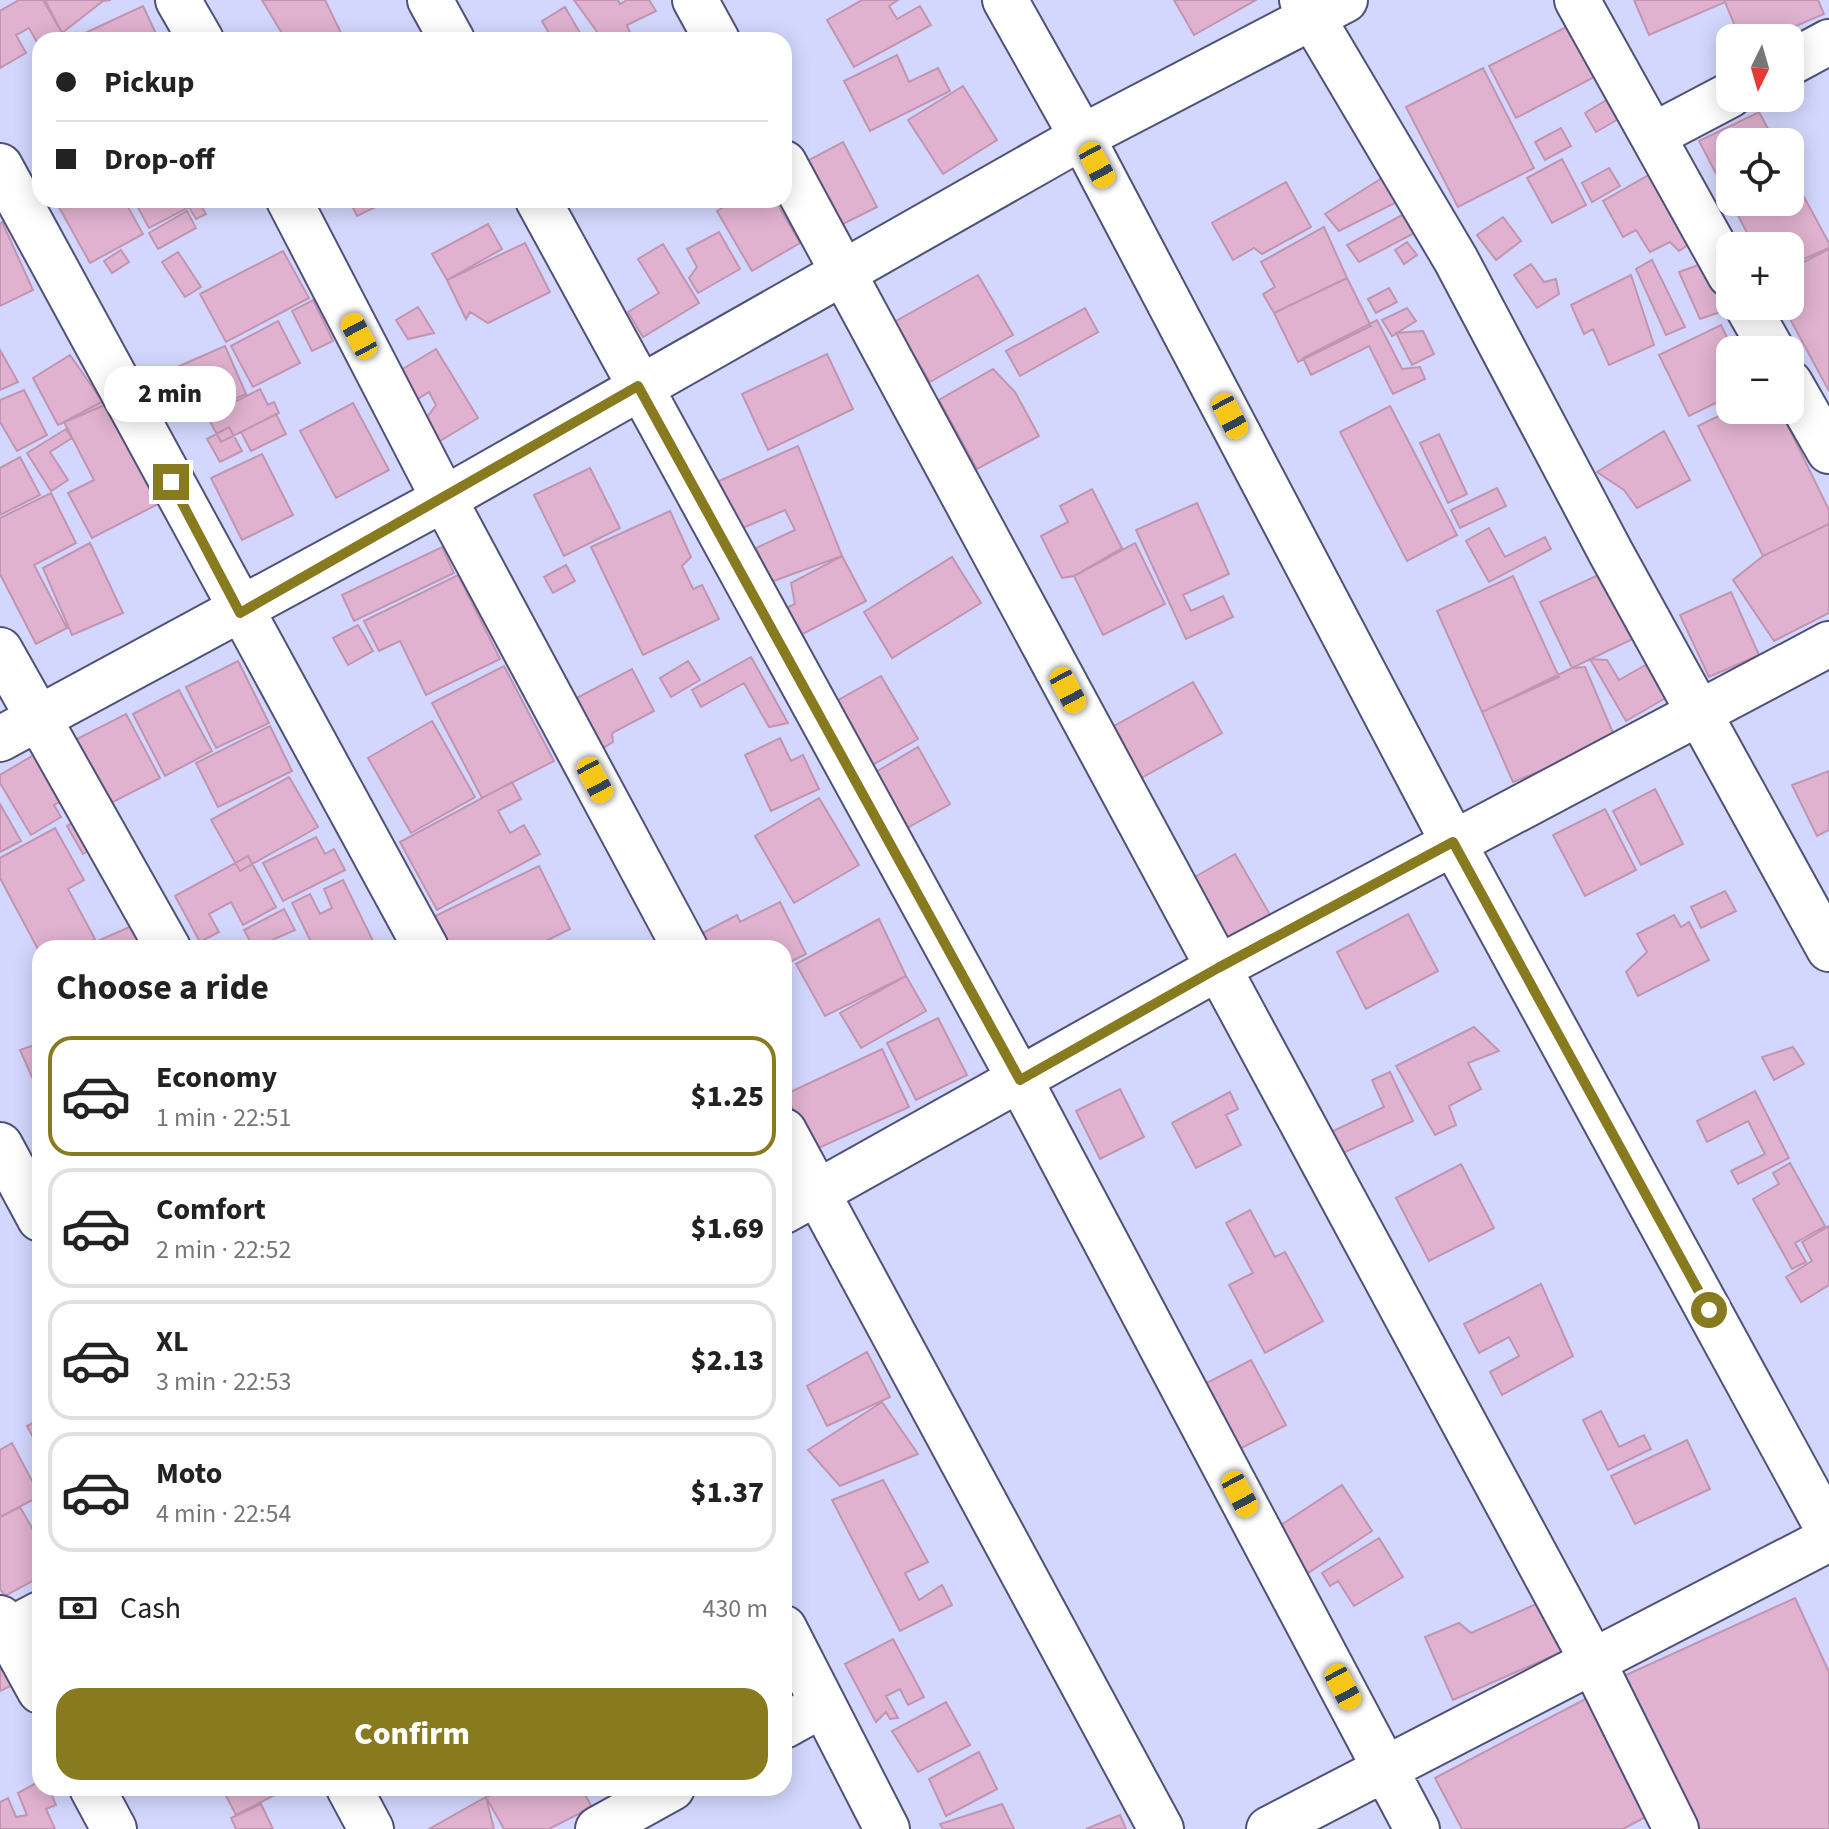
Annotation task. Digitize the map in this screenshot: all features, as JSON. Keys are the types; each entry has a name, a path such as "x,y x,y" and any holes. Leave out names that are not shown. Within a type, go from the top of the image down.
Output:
{"street":[{"path":"178,0 196,32"},
{"path":"430,0 448,32"},
{"path":"695,0 713,32"},
{"path":"1005,0 1082,137 1453,842 1829,1531"},
{"path":"1577,0 1716,249"},
{"path":"0,739 240,613 638,386 1320,6 1829,949"},
{"path":"1804,55 1829,42"},
{"path":"1654,135 1716,102"},
{"path":"0,166 61,273 240,613 422,940"},
{"path":"792,178 1593,1662 1676,1829"},
{"path":"293,208 444,499 681,940"},
{"path":"542,208 1020,1080 1417,1829"},
{"path":"1804,407 1829,451"},
{"path":"801,1203 1218,968 1829,644"},
{"path":"0,650 163,940"},
{"path":"0,1145 32,1204"},
{"path":"792,1165 801,1203 1161,1829"},
{"path":"1269,1829 1829,1539"},
{"path":"12,1624 32,1672"},
{"path":"792,1644 887,1829"},
{"path":"792,1722 822,1705"},
{"path":"96,1796 114,1829"},
{"path":"353,1796 371,1829"},
{"path":"617,1809 651,1796"}],"building":[{"path":"19,0 43,0 61,32 32,33 29,28 16,35 26,53 0,68 0,11"},
{"path":"45,0 111,0 103,1 61,32"},
{"path":"262,0 325,0 341,32 281,32"},
{"path":"574,0 618,0 620,4 627,0 649,0 656,11 627,25 630,32 597,32"},
{"path":"862,0 898,0 889,6 897,19 920,6 931,25 854,67 827,20"},
{"path":"1174,0 1256,0 1194,35"},
{"path":"1634,0 1818,0 1824,14 1801,24 1734,24 1725,2 1649,35"},
{"path":"143,6 155,32 87,32"},
{"path":"565,7 579,32 548,32 542,21"},
{"path":"1572,24 1598,75 1516,118 1489,66"},
{"path":"897,55 909,82 938,68 950,91 870,131 844,81"},
{"path":"1483,68 1534,168 1458,207 1406,107"},
{"path":"963,86 997,140 943,174 908,120"},
{"path":"1608,99 1620,118 1596,132 1585,113"},
{"path":"1759,112 1768,128 1726,128"},
{"path":"1561,128 1571,146 1545,160 1535,142"},
{"path":"1716,133 1716,173 1699,141"},
{"path":"843,142 877,207 827,232 794,168"},
{"path":"1562,159 1586,205 1552,223 1527,178"},
{"path":"1609,168 1620,186 1592,202 1582,183"},
{"path":"1656,171 1691,243 1679,251 1670,242 1650,252 1636,230 1623,237 1603,201"},
{"path":"1382,178 1399,201 1339,231 1325,214"},
{"path":"1286,182 1311,227 1262,254 1254,248 1233,260 1212,223"},
{"path":"1804,197 1829,248 1804,259 1804,232 1747,232 1738,216 1804,216"},
{"path":"59,208 128,208 143,234 90,263"},
{"path":"138,208 187,208 149,228"},
{"path":"190,208 203,208 206,214 196,219"},
{"path":"353,208 374,208 357,216"},
{"path":"722,208 780,208 800,243 752,271 717,211"},
{"path":"1415,208 1424,228 1359,262 1347,245"},
{"path":"187,211 196,228 158,249 149,233"},
{"path":"1503,217 1521,241 1496,260 1477,235"},
{"path":"0,223 33,290 0,306"},
{"path":"488,224 502,249 447,280 432,254"},
{"path":"1324,227 1347,278 1274,313 1263,294 1275,287 1261,262"},
{"path":"719,232 740,269 698,293 689,278 697,267 687,249"},
{"path":"1407,242 1417,255 1404,264 1395,250"},
{"path":"525,243 550,292 488,323 470,312 466,319 447,280"},
{"path":"663,244 699,303 643,337 628,312 659,293 638,259"},
{"path":"1829,249 1829,391 1804,345 1804,336 1799,336 1791,320 1804,320 1804,262"},
{"path":"121,250 129,262 112,273 104,261"},
{"path":"283,251 309,298 226,342 200,294"},
{"path":"178,252 201,287 185,297 162,262"},
{"path":"1652,260 1685,327 1666,335 1636,269"},
{"path":"1706,262 1716,282 1716,313 1700,319 1679,272"},
{"path":"1531,264 1544,282 1556,279 1559,294 1537,308 1514,275"},
{"path":"978,275 1013,335 930,382 894,322"},
{"path":"1631,275 1654,345 1609,365 1593,329 1584,334 1571,305"},
{"path":"1347,278 1371,326 1298,362 1274,313"},
{"path":"1389,288 1397,302 1376,313 1368,299"},
{"path":"313,300 333,341 312,351 292,311"},
{"path":"418,307 434,333 408,339 396,320"},
{"path":"1085,308 1098,332 1020,376 1006,351"},
{"path":"1407,308 1416,321 1392,336 1382,320"},
{"path":"1377,320 1402,369 1420,367 1425,379 1393,394 1369,346 1311,375 1303,358"},
{"path":"278,321 300,363 253,387 231,346"},
{"path":"1721,325 1726,336 1716,336 1716,403 1689,416 1659,355"},
{"path":"1423,331 1434,354 1412,365 1396,333"},
{"path":"225,346 246,394 199,415 177,367"},
{"path":"436,349 478,418 430,447 413,436 436,405 429,392 408,405 391,376"},
{"path":"0,350 18,382 0,390"},
{"path":"827,354 853,409 768,450 742,394"},
{"path":"70,355 105,405 58,425 33,378"},
{"path":"993,369 1015,392 1039,436 977,469 939,400"},
{"path":"260,389 268,405 274,402 279,413 221,442 207,416"},
{"path":"24,390 47,435 17,451 0,422 0,400"},
{"path":"105,400 158,504 92,538 68,493 94,480 64,422"},
{"path":"353,403 389,470 336,498 300,431"},
{"path":"1390,406 1457,535 1407,561 1340,432"},
{"path":"276,414 286,434 251,451 241,432"},
{"path":"1716,417 1716,424 1787,424 1829,510 1829,524 1763,556 1698,426"},
{"path":"229,427 242,451 220,462 207,439"},
{"path":"66,429 72,438 50,452 68,480 51,491 27,453"},
{"path":"1664,431 1690,480 1637,508 1624,490 1597,472"},
{"path":"1439,434 1467,494 1448,503 1420,443"},
{"path":"798,446 842,556 771,582 756,548 795,530 785,510 731,533 710,485"},
{"path":"262,454 293,515 242,540 211,478"},
{"path":"20,457 40,495 0,515 0,468"},
{"path":"590,468 620,528 564,556 534,495"},
{"path":"1497,488 1506,506 1460,528 1451,510"},
{"path":"1092,489 1122,548 1074,576 1062,578 1041,536 1068,522 1060,506"},
{"path":"51,493 76,543 34,565 67,628 36,644 0,574 0,518"},
{"path":"1197,503 1229,574 1183,595 1191,611 1223,596 1233,617 1186,639 1136,530"},
{"path":"670,511 691,557 682,566 693,589 702,585 719,619 643,655 591,547"},
{"path":"1829,524 1829,613 1774,641 1733,580 1763,556"},
{"path":"1489,528 1505,557 1545,537 1551,549 1489,582 1466,541"},
{"path":"90,543 123,613 72,635 43,568"},
{"path":"1135,543 1165,604 1103,635 1074,576"},
{"path":"442,547 454,573 354,621 342,595"},
{"path":"842,556 866,601 795,638 780,611 795,604 791,583"},
{"path":"952,557 981,603 892,658 864,612"},
{"path":"566,565 575,581 553,593 544,577"},
{"path":"1609,570 1641,635 1572,668 1540,602"},
{"path":"458,575 500,659 426,695 400,641 379,651 364,621"},
{"path":"1513,576 1559,677 1482,712 1437,611"},
{"path":"1731,592 1759,655 1709,677 1680,615"},
{"path":"358,625 373,651 348,665 333,638"},
{"path":"751,657 788,723 769,727 744,683 701,707 692,690"},
{"path":"1590,659 1607,660 1619,680 1649,663 1669,696 1626,721"},
{"path":"238,661 269,723 216,748 186,687"},
{"path":"688,661 700,680 671,697 660,678"},
{"path":"504,666 554,761 482,798 432,703"},
{"path":"1585,667 1616,740 1513,782 1482,712 1572,668"},
{"path":"632,669 654,711 612,733 613,742 598,751 571,701"},
{"path":"881,676 918,739 862,771 826,707"},
{"path":"1193,682 1222,733 1136,781 1107,730"},
{"path":"179,690 212,751 165,776 133,714"},
{"path":"126,714 160,778 109,804 75,740"},
{"path":"432,721 475,797 411,833 368,758"},
{"path":"270,726 292,771 218,807 196,763"},
{"path":"780,738 791,761 803,755 819,789 771,811 745,755"},
{"path":"918,747 950,804 902,831 869,776"},
{"path":"42,750 70,796 54,805 61,817 31,835 0,783 0,775"},
{"path":"1829,771 1829,830 1817,836 1792,785"},
{"path":"289,777 318,827 240,871 211,820"},
{"path":"512,782 521,799 498,811 510,833 524,825 540,854 437,910 400,842"},
{"path":"1655,789 1683,844 1641,865 1613,811"},
{"path":"819,798 859,865 794,903 755,836"},
{"path":"0,804 21,841 0,852"},
{"path":"1605,809 1636,870 1585,896 1553,835"},
{"path":"79,818 95,847 83,854 67,826"},
{"path":"55,828 84,880 68,889 95,939 33,940 0,878 0,858"},
{"path":"316,837 325,854 334,849 345,870 283,901 263,863"},
{"path":"1235,854 1273,920 1231,945 1193,878"},
{"path":"248,856 276,907 243,925 231,902 209,914 219,932 199,940 175,896"},
{"path":"539,866 570,929 548,940 441,940 431,918"},
{"path":"343,880 373,940 310,940 292,903 310,894 320,914 332,908 324,889"},
{"path":"1725,891 1736,911 1701,928 1691,907"},
{"path":"780,902 806,954 792,961 792,940 701,940 699,935 737,915 740,922"},
{"path":"284,909 295,930 272,940 250,940 244,930"},
{"path":"1408,914 1438,971 1366,1009 1337,952"},
{"path":"1674,915 1681,927 1689,922 1709,960 1638,996 1626,972 1647,952 1637,934"},
{"path":"879,919 906,976 825,1016 796,964"},
{"path":"136,924 143,940 100,940"},
{"path":"906,976 926,1011 861,1048 840,1013"},
{"path":"938,1018 967,1075 916,1100 887,1043"},
{"path":"1474,1027 1499,1051 1468,1063 1481,1089 1449,1106 1456,1125 1435,1135 1396,1066"},
{"path":"32,1046 32,1077 20,1050"},
{"path":"1793,1047 1804,1064 1774,1080 1762,1057"},
{"path":"882,1049 909,1107 812,1151 792,1107 792,1091"},
{"path":"1390,1072 1413,1121 1341,1154 1331,1132 1384,1107 1372,1080"},
{"path":"1120,1089 1144,1137 1100,1159 1076,1111"},
{"path":"1755,1091 1789,1158 1738,1184 1731,1171 1765,1154 1748,1121 1707,1142 1697,1121"},
{"path":"1230,1092 1238,1109 1226,1115 1241,1145 1196,1168 1172,1123"},
{"path":"1790,1163 1825,1226 1795,1243 1806,1262 1792,1269 1753,1199 1779,1184 1773,1173"},
{"path":"1461,1164 1494,1228 1429,1261 1396,1198"},
{"path":"1250,1210 1275,1257 1285,1252 1323,1321 1265,1353 1229,1285 1253,1273 1226,1223"},
{"path":"1829,1226 1829,1285 1801,1302 1786,1277 1812,1261 1802,1242"},
{"path":"1541,1284 1573,1356 1502,1395 1490,1372 1519,1356 1509,1337 1479,1353 1464,1324"},
{"path":"867,1352 890,1397 827,1426 807,1386"},
{"path":"1251,1360 1286,1425 1234,1452 1199,1387"},
{"path":"882,1402 918,1454 840,1486 808,1450"},
{"path":"1601,1411 1619,1447 1644,1435 1651,1449 1608,1470 1583,1420"},
{"path":"1687,1440 1710,1489 1635,1524 1611,1476"},
{"path":"12,1443 32,1481 32,1500 0,1517 0,1450"},
{"path":"883,1480 928,1562 905,1573 919,1600 942,1585 952,1605 900,1631 832,1500"},
{"path":"1342,1485 1372,1531 1308,1573 1278,1527"},
{"path":"20,1507 32,1528 32,1581 5,1596 0,1589 0,1517"},
{"path":"1379,1538 1403,1577 1354,1606 1338,1581 1330,1586 1322,1573"},
{"path":"1795,1598 1829,1672 1829,1829 1695,1829 1624,1676"},
{"path":"1543,1601 1566,1650 1453,1700 1425,1637 1459,1623 1471,1633"},
{"path":"893,1639 924,1697 908,1705 900,1689 886,1696 898,1718 890,1719 886,1712 876,1722 845,1664"},
{"path":"0,1657 17,1683 0,1691"},
{"path":"1591,1696 1653,1813 1623,1829 1462,1829 1435,1778"},
{"path":"946,1702 970,1745 918,1772 892,1731"},
{"path":"979,1752 997,1789 946,1816 929,1779"},
{"path":"32,1785 32,1796 52,1796 56,1805 46,1809 55,1829 0,1829 0,1802 8,1798 16,1817 27,1815 18,1793"},
{"path":"226,1796 273,1796 236,1815"},
{"path":"586,1796 592,1807 549,1829 504,1829 486,1797"},
{"path":"486,1797 494,1829 429,1829"},
{"path":"261,1804 273,1829 236,1829 231,1818"},
{"path":"1002,1804 1014,1829 943,1829 940,1824"},
{"path":"1120,1815 1126,1829 1086,1829"}],"route":[{"path":"171,482 240,613 638,386 1020,1080 1218,968 1453,842 1709,1310"}]}
